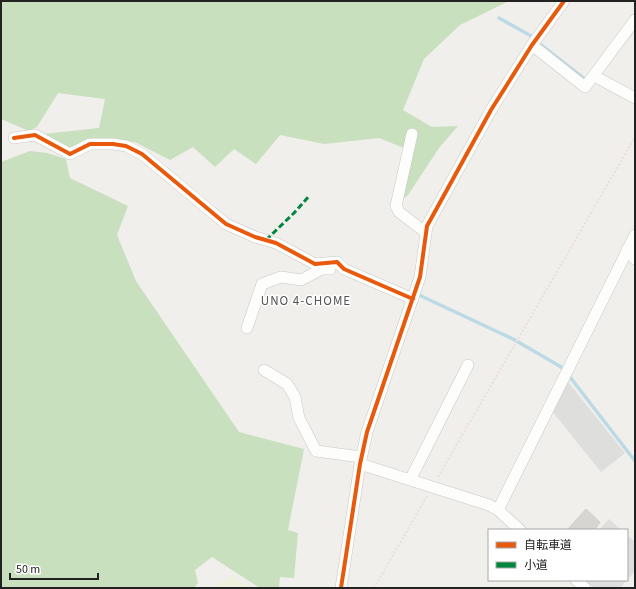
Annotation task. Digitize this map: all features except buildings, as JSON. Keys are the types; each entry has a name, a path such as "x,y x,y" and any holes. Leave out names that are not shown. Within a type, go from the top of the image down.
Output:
{"street":[{"path":"341,588 360,460 367,432 420,277 427,226 491,110 532,45 564,1"},
{"path":"532,45 585,87 635,20"},
{"path":"594,76 635,98"},
{"path":"412,134 396,206 399,212 425,232"},
{"path":"14,138 35,135 70,154 90,144 113,144 126,146 142,154 226,224 254,237 276,243 315,264 337,262 344,268 413,299"},
{"path":"498,510 635,235"},
{"path":"627,249 635,260"},
{"path":"247,328 262,284 281,277 301,280 322,269 344,268"},
{"path":"410,480 468,365"},
{"path":"264,370 287,384 295,397 299,418 316,451 360,460 410,480 498,510 519,529"},
{"path":"577,581 586,588"}],"path":[{"path":"374,588 635,137"}],"shaded area":[{"path":"568,382 625,453 601,472 552,411"},
{"path":"609,519 620,529 600,529"},
{"path":"628,536 635,542 635,571 628,579"},
{"path":"586,581 626,581 620,588 594,588"}],"green space":[{"path":"1,1 509,1 460,25 424,59 403,110 432,127 458,126 439,148 408,195 401,201 414,152 379,138 324,144 280,135 256,164 234,149 215,167 193,147 170,160 135,142 90,140 70,150 43,134 99,128 105,99 58,93 37,127 29,131 1,119"},
{"path":"30,151 47,153 66,159 70,178 128,206 117,235 136,281 239,432 304,449 288,530 298,533 294,578 280,577 279,588 260,588 212,557 195,570 198,583 194,588 1,588 1,162"},
{"path":"231,576 252,588 211,588"}],"waterway":[{"path":"499,18 533,37"},
{"path":"541,45 587,81"},
{"path":"419,295 513,339 563,368 635,461"}],"marked path":[{"path":"266,240 310,195"}],"cycle path":[{"path":"341,588 360,464 367,432 420,277 427,226 491,110 532,45 564,1"},
{"path":"14,138 35,135 70,154 90,144 113,144 126,146 142,154 226,224 255,237 276,243 315,264 337,262 344,269 413,299"}],"district":[{"name":"UNO 4-CHOME","path":"306,300"}]}
